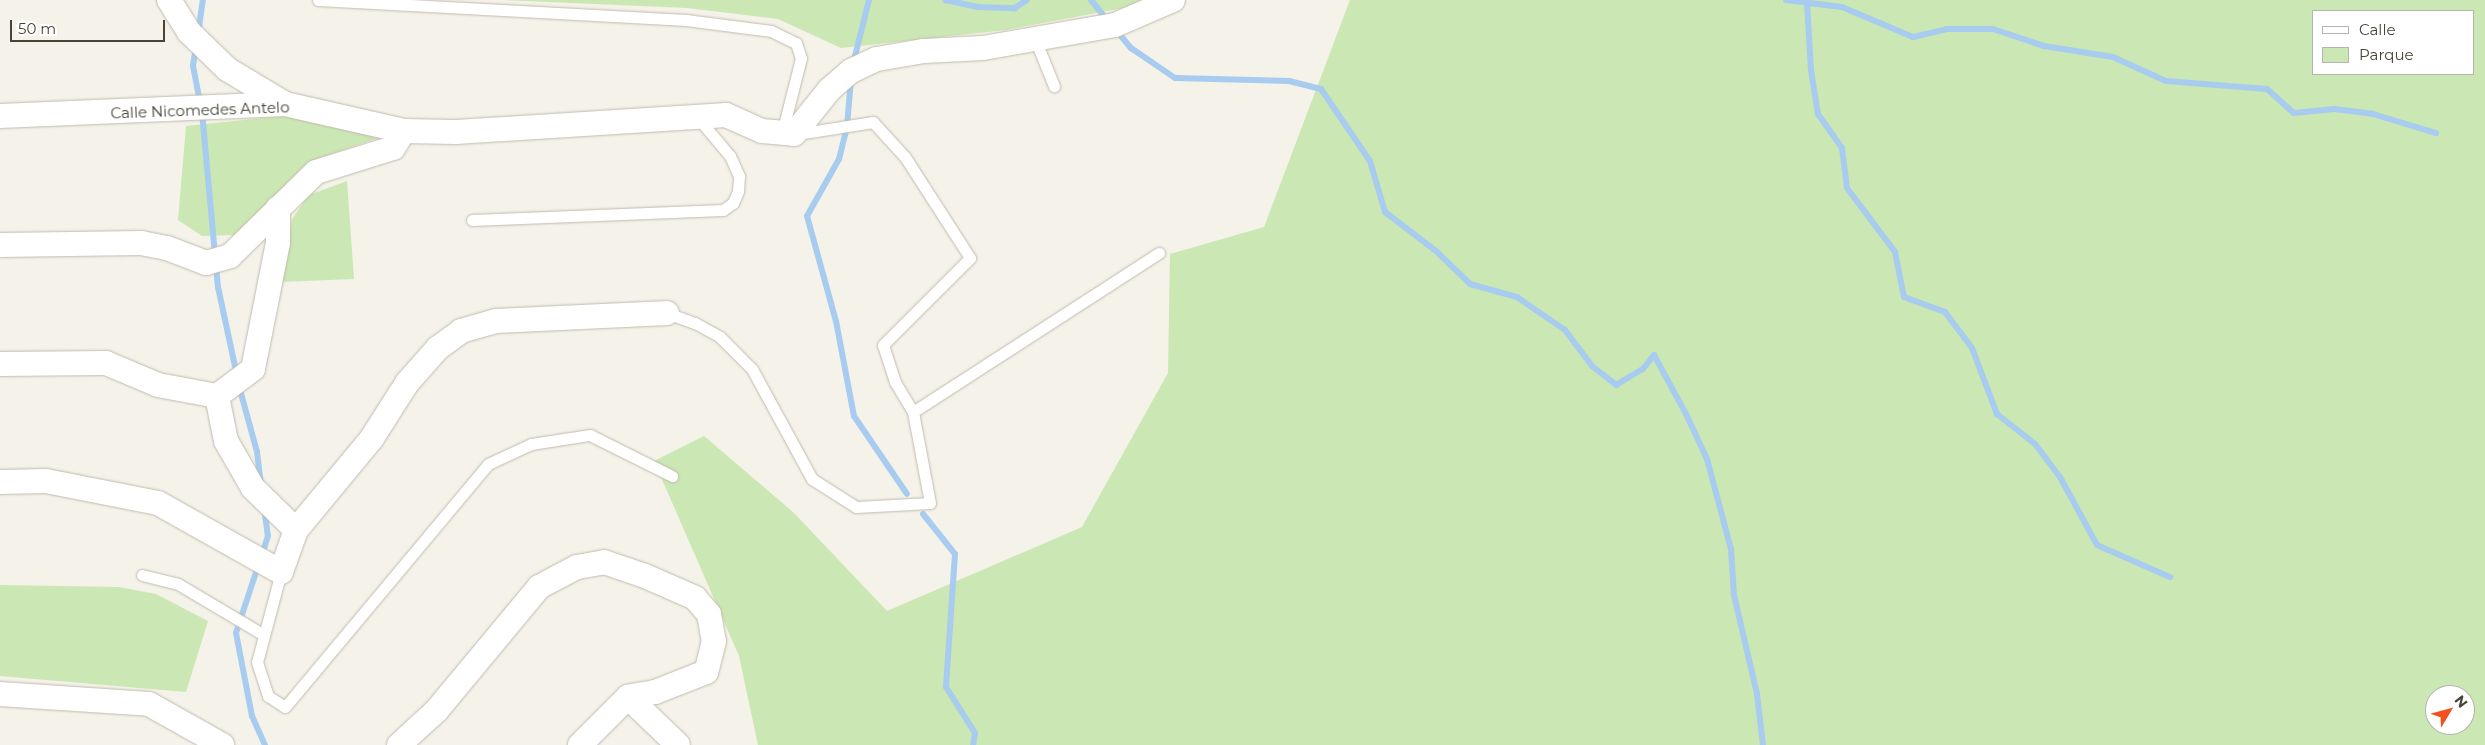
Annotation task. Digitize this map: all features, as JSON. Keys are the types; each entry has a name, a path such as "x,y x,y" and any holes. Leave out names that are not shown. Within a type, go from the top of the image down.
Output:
{"street":[{"path":"169,0 189,32 227,69 286,104"},
{"path":"788,134 829,90 851,71 877,59 924,51 983,48 1115,25 1173,0"},
{"name":"Calle Nicomedes Antelo","path":"0,116 286,104 404,131 456,132 726,115 762,131 788,134"},
{"path":"0,245 141,242 173,250 206,263 230,256 316,172 393,148 404,131"},
{"path":"0,364 106,363 158,385 217,396 253,368 278,243 278,208"},
{"path":"0,482 46,481 158,503 281,572 296,530 372,438 407,383 438,348 461,331 497,321 667,313"},
{"path":"217,396 226,441 253,488 296,530"},
{"path":"399,745 437,710 538,587 576,567 604,562 645,576 695,598 709,614 714,641 706,672 655,692 628,697 580,745"},
{"path":"0,694 149,704 222,745"},
{"path":"628,697 678,745"}],"lane":[{"path":"318,0 686,20 771,32 796,43 801,58 788,134 873,122 905,157 970,258 883,345 895,382 913,412 930,503 856,507 812,480 752,369 720,337 695,322 667,313"},
{"path":"1035,39 1054,86"},
{"path":"472,220 723,210 736,197 738,176 730,156 697,118"},
{"path":"913,412 1159,254"},
{"path":"281,572 257,662 268,696 286,707 488,464 531,444 590,435 672,476"},
{"path":"142,575 178,584 264,635"}],"green space":[{"path":"503,0 1141,0 1123,8 1006,30 841,48 778,19 687,8"},
{"path":"1350,0 2485,0 2485,745 758,745 739,656 654,461 704,436 794,513 887,611 1082,527 1168,373 1170,254 1264,227"},
{"path":"284,116 384,136 308,162 236,235 202,236 178,220 186,126"},
{"path":"347,181 354,279 280,282 292,219 309,195"},
{"path":"0,585 119,587 156,594 208,621 186,692 0,676"}],"waterway":[{"path":"199,27 203,0"},
{"path":"853,64 869,0"},
{"path":"945,0 977,7 1015,8 1027,0"},
{"path":"1091,0 1104,16"},
{"path":"1786,0 1842,7 1913,37 1947,29 1993,29 2044,46 2113,57 2166,81 2267,89 2294,113 2334,109 2373,114 2436,133"},
{"path":"1807,3 1811,70 1818,114 1842,148 1847,188 1895,252 1904,297 1945,312 1972,348 1997,414 2035,444 2060,477 2097,545 2170,577"},
{"path":"1120,35 1131,48 1175,78 1289,81 1321,89 1370,161 1385,212 1436,251 1470,284 1517,297 1565,330 1592,366 1616,385 1643,369 1654,355 1686,414 1707,459 1731,549 1734,595 1757,694 1763,745"},
{"path":"195,53 193,66 200,102"},
{"path":"851,79 847,127 839,159 807,216 836,321 854,416 907,494"},
{"path":"202,112 218,287 237,376"},
{"path":"239,386 257,452 261,483"},
{"path":"264,508 268,536 236,633 252,716 265,745"},
{"path":"923,514 955,554 946,687 975,733 973,745"}]}
